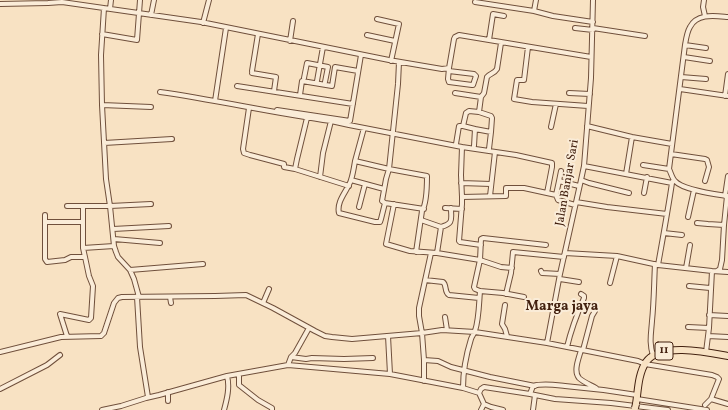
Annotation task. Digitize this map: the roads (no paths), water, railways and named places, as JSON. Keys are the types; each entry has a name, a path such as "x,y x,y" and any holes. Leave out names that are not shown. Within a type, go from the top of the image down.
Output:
{"highway":[{"name":"11","path":"636,403 639,381 645,364 658,353 667,351 706,352 728,356"}],"street":[{"path":"110,10 111,0"},
{"path":"102,34 137,40 140,0"},
{"path":"151,15 154,0"},
{"path":"204,23 209,0"},
{"path":"534,11 536,0"},
{"name":"Jalan Banjar Sari","path":"547,343 564,255 584,166 590,94 593,0"},
{"path":"704,0 703,7 705,16"},
{"path":"0,4 48,3 62,1 110,10 204,23 391,61 399,62 442,69 449,70 474,74 476,76 474,85 450,82 448,79 449,70 454,39 457,36 592,57"},
{"path":"475,2 593,22"},
{"path":"489,40 493,5"},
{"path":"104,8 102,34 102,105 106,179 114,246 118,257 130,270 134,279 138,297 140,347 148,397"},
{"path":"493,14 504,16"},
{"path":"653,356 650,347 650,339 657,264 673,181 669,169 687,32 697,19 705,16 728,17"},
{"path":"377,19 399,24 391,61"},
{"path":"290,41 292,21"},
{"path":"215,100 226,28"},
{"path":"575,28 645,36"},
{"path":"258,34 252,72 276,77 274,91"},
{"path":"367,35 395,41"},
{"path":"479,112 480,97 484,93 488,75 495,72 497,69 501,43"},
{"path":"685,45 706,48"},
{"path":"317,81 323,47"},
{"path":"528,47 524,80 517,80 514,99 532,102 588,106"},
{"path":"259,107 350,121 361,54"},
{"path":"684,57 710,61"},
{"path":"364,128 351,180 341,198 338,210 339,213 380,222 385,203 382,201 389,169 399,62"},
{"path":"304,78 306,63 328,66 326,82"},
{"path":"300,95 302,81 332,86 335,67 358,71"},
{"path":"680,89 727,96 728,74"},
{"path":"681,77 706,79"},
{"path":"237,86 353,104"},
{"path":"160,92 215,100 249,108 330,121 552,163 547,193"},
{"path":"455,93 480,97"},
{"path":"568,93 590,94"},
{"path":"551,127 556,104"},
{"path":"102,105 151,106"},
{"path":"249,108 242,149 244,153 284,164 284,166 348,186"},
{"path":"463,126 467,112 479,112 491,116 489,149"},
{"path":"295,169 307,118"},
{"path":"320,177 323,153 330,121"},
{"path":"456,144 459,126 491,132"},
{"path":"588,126 632,137 672,144"},
{"path":"474,146 475,129"},
{"path":"626,174 632,137"},
{"path":"104,143 172,139"},
{"path":"462,147 462,209 459,241 481,245"},
{"path":"490,196 495,152"},
{"path":"671,154 707,160 709,167 704,181"},
{"path":"355,160 389,169 427,176 426,200 422,211 416,252"},
{"path":"643,165 669,169"},
{"path":"584,166 673,181 694,190 727,196"},
{"path":"560,171 556,195 558,200 667,214"},
{"path":"717,271 720,269 722,260 728,176"},
{"path":"644,193 646,177"},
{"path":"351,180 384,189"},
{"path":"581,180 629,193"},
{"path":"559,181 580,186"},
{"path":"359,208 365,184"},
{"path":"462,184 491,184"},
{"path":"462,197 506,196 506,188 524,188 556,195"},
{"path":"688,217 694,190"},
{"path":"385,203 424,209"},
{"path":"67,206 151,204"},
{"path":"394,204 386,244 416,252 437,253 480,260 501,267 512,268"},
{"path":"67,336 60,314 89,320 91,318 93,286 85,257 83,206"},
{"path":"445,208 462,209"},
{"path":"421,220 441,227 449,224 451,222 451,208"},
{"path":"45,216 46,261 85,257"},
{"path":"45,222 83,222"},
{"path":"697,223 724,225"},
{"path":"113,229 169,226"},
{"path":"437,253 441,227"},
{"path":"664,233 682,235"},
{"path":"114,239 160,243"},
{"path":"524,297 475,289 474,287 480,260 481,239 546,245"},
{"path":"506,294 512,268 514,242"},
{"path":"686,268 690,244"},
{"path":"84,248 114,246"},
{"path":"513,252 617,256 657,264 728,272"},
{"path":"424,381 424,360 419,308 431,253"},
{"path":"610,283 617,256"},
{"path":"130,270 203,264"},
{"path":"541,271 542,273 579,282"},
{"path":"706,352 709,328 712,271"},
{"path":"425,280 443,282 446,292 449,295 479,298"},
{"path":"689,286 710,288"},
{"path":"263,303 269,289"},
{"path":"463,388 464,370 471,337 475,332 480,291"},
{"path":"568,347 572,330 584,298 582,294"},
{"path":"0,352 61,336 101,336 104,333 114,303 118,298 126,296 170,297 246,295 325,336 352,339 447,330 475,332 547,343 638,361 645,364 712,375 719,379 711,399 705,405"},
{"path":"170,297 171,303"},
{"path":"506,305 502,324 507,336"},
{"path":"595,311 592,316 577,367 577,375 580,379 598,389 636,403 707,410"},
{"path":"709,315 728,316"},
{"path":"445,317 447,330"},
{"path":"688,327 709,328"},
{"path":"288,364 309,328"},
{"path":"388,336 390,374"},
{"path":"708,336 728,337"},
{"path":"0,389 48,365 60,355"},
{"path":"291,357 305,359 373,358"},
{"path":"424,360 440,362 451,367 490,377 535,386 598,389"},
{"path":"102,410 122,408 148,397 227,376 288,364 390,374 479,392"},
{"path":"239,374 239,385 258,400 272,408 272,410"},
{"path":"224,410 228,392 227,376"},
{"path":"530,394 533,386 535,386"},
{"path":"479,392 484,387 555,399 611,403 668,410"},
{"path":"168,392 168,401"},
{"path":"479,392 484,404 503,410"},
{"path":"533,410 535,395"},
{"path":"711,399 728,404"},
{"path":"481,410 484,404"}],"district":[{"name":"Marga jaya","path":"562,307"}]}
